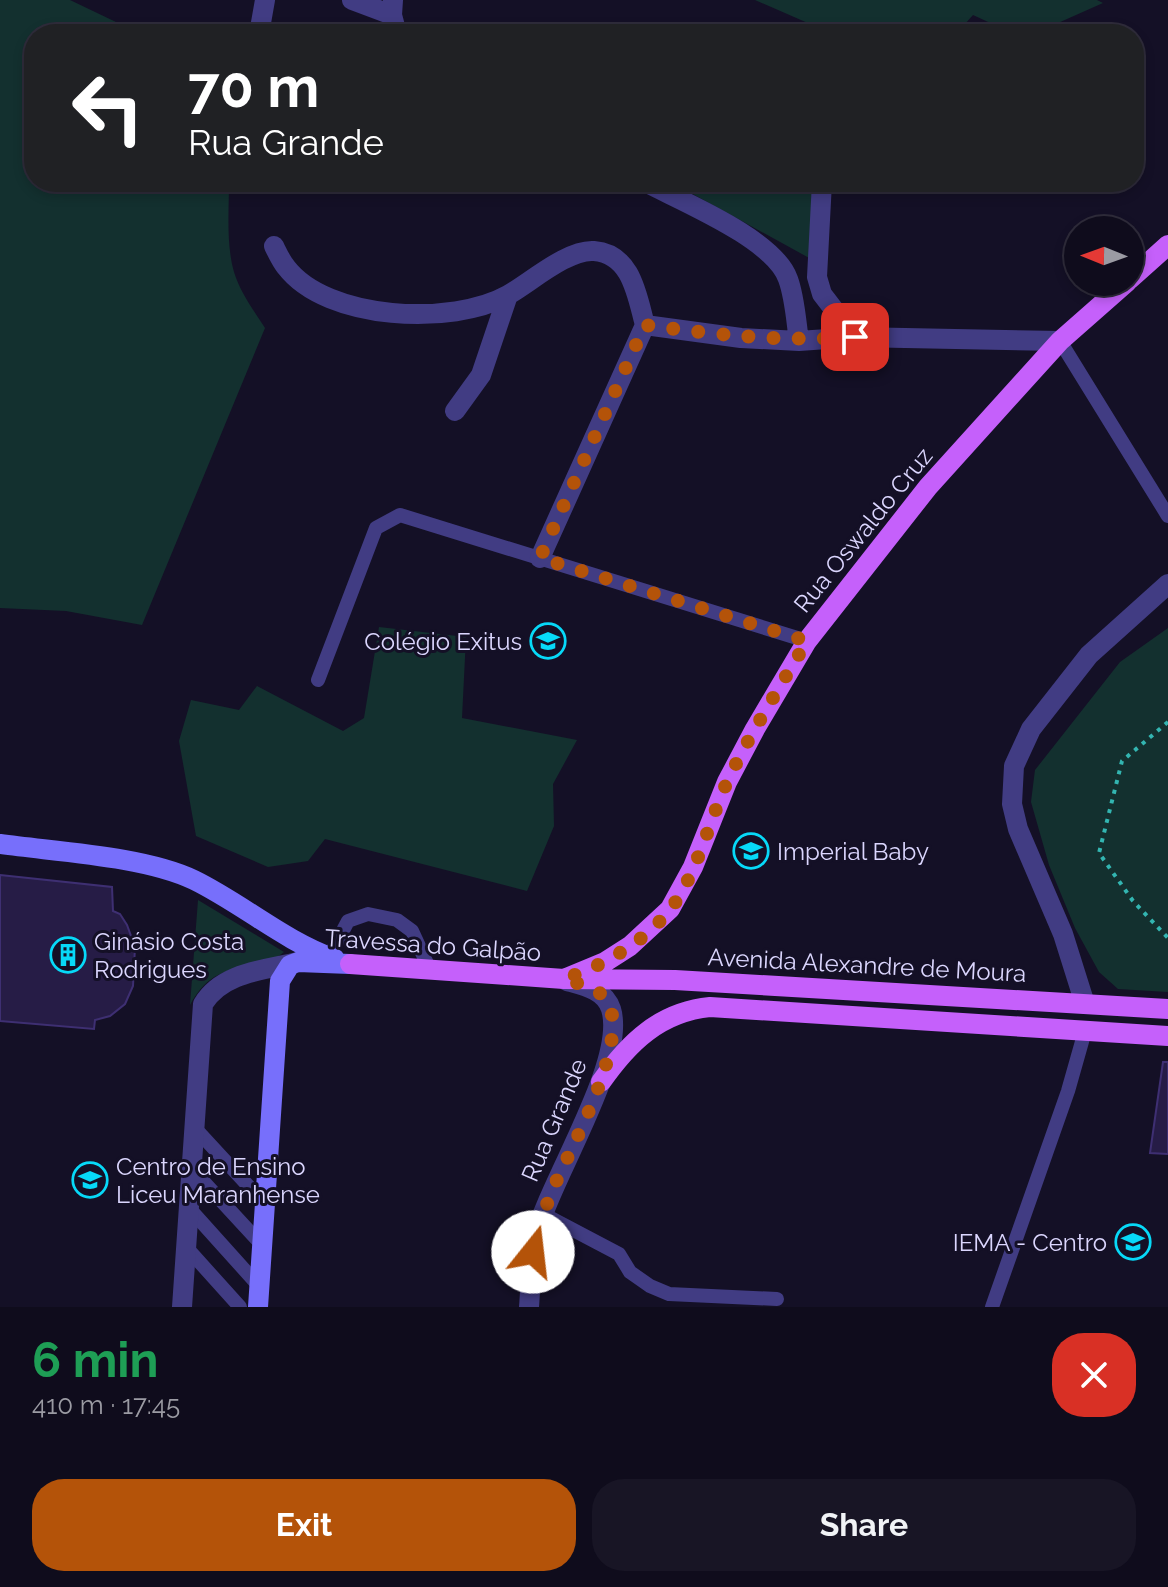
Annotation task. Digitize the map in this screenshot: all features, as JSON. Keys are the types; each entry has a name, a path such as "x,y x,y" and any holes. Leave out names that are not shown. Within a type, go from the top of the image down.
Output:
{"main road":[{"name":"Rua Oswaldo Cruz","path":"1144,266 1168,245"},
{"name":"Rua Oswaldo Cruz","path":"564,979 605,962 630,946 670,909 683,890 727,782 807,641 928,487 1060,341 1110,296"},
{"path":"0,844 145,864 182,875 215,891 289,937 350,964"},
{"name":"Travessa do Galpão","path":"298,962 564,979"},
{"path":"259,1297 279,988 286,969 298,962"},
{"name":"Avenida Alexandre de Moura","path":"564,979 675,980 1168,1009"},
{"name":"Avenida Alexandre de Moura","path":"601,1082 646,1031 668,1017 697,1008 1168,1036"}],"street":[{"path":"261,24 265,0"},
{"path":"352,0 394,16"},
{"path":"664,192 752,238 771,254 788,277 799,341"},
{"path":"821,192 817,277 822,294 855,337"},
{"path":"274,246 286,268 311,289 342,302 380,312 424,315 482,306 508,295 532,278 583,252 596,251 613,257 629,271 645,325 540,558"},
{"path":"455,411 481,375 508,295"},
{"path":"645,325 741,338 799,341 855,337 1060,341"},
{"path":"1085,1004 1063,934 1014,816 1014,766 1031,729 1089,655 1168,584"},
{"path":"182,1307 201,1012 207,997 229,980 298,962"},
{"name":"Rua Grande","path":"529,1307 533,1252 543,1214 601,1082 611,1039 611,1009 606,999 595,990 564,979"}],"lane":[{"path":"1060,341 1168,516"},
{"path":"318,680 376,528 400,515 807,641"},
{"path":"329,957 348,921 368,914 397,920 412,931 430,970"},
{"path":"992,1307 1068,1091 1085,1031"},
{"path":"193,1126 265,1204"},
{"path":"191,1168 262,1245"},
{"path":"188,1207 259,1297"},
{"path":"543,1214 619,1254 630,1272 669,1294 777,1299"},
{"path":"186,1247 240,1307"}],"path":[{"path":"1168,722 1122,761 1099,853 1133,901 1168,938"}],"green space":[{"path":"0,0 70,0 120,24 24,24 24,192 229,192 231,261 244,294 265,328 142,625 66,611 0,608"},
{"path":"755,0 1097,0 1103,3 1053,24 992,24 973,15 965,24 810,24"},
{"path":"689,192 814,192 811,259"},
{"path":"379,627 466,637 462,718 577,740 553,784 554,826 527,891 325,839 308,861 268,867 196,836 179,741 191,700 239,710 257,686 343,731 364,718"},
{"path":"1168,628 1168,992 1118,989 1099,972 1075,928 1049,865 1031,802 1035,770 1120,662"},
{"path":"198,900 284,952 273,959 219,974 204,986 190,1005"}],"building":[{"name":"Ginásio Costa Rodrigues","path":"0,875 112,887 113,911 120,914 127,925 135,947 133,986 125,1004 110,1016 95,1020 94,1029 0,1021"},
{"path":"1163,1062 1168,1062 1168,1154 1150,1153"}],"place":[{"name":"Colégio Exitus","path":"548,641"},
{"name":"Imperial Baby","path":"751,851"},
{"name":"Ginásio Costa Rodrigues","path":"68,955"},
{"name":"Centro de Ensino Liceu Maranhense","path":"90,1180"},
{"name":"IEMA - Centro","path":"1133,1242"}],"route":[{"path":"533,1252 555,1184 601,1082 611,1039 613,1016 606,999 595,990 564,979 605,962 630,946 670,909 683,890 727,782 807,641 540,558 645,325 741,338 799,341 855,337"}]}
